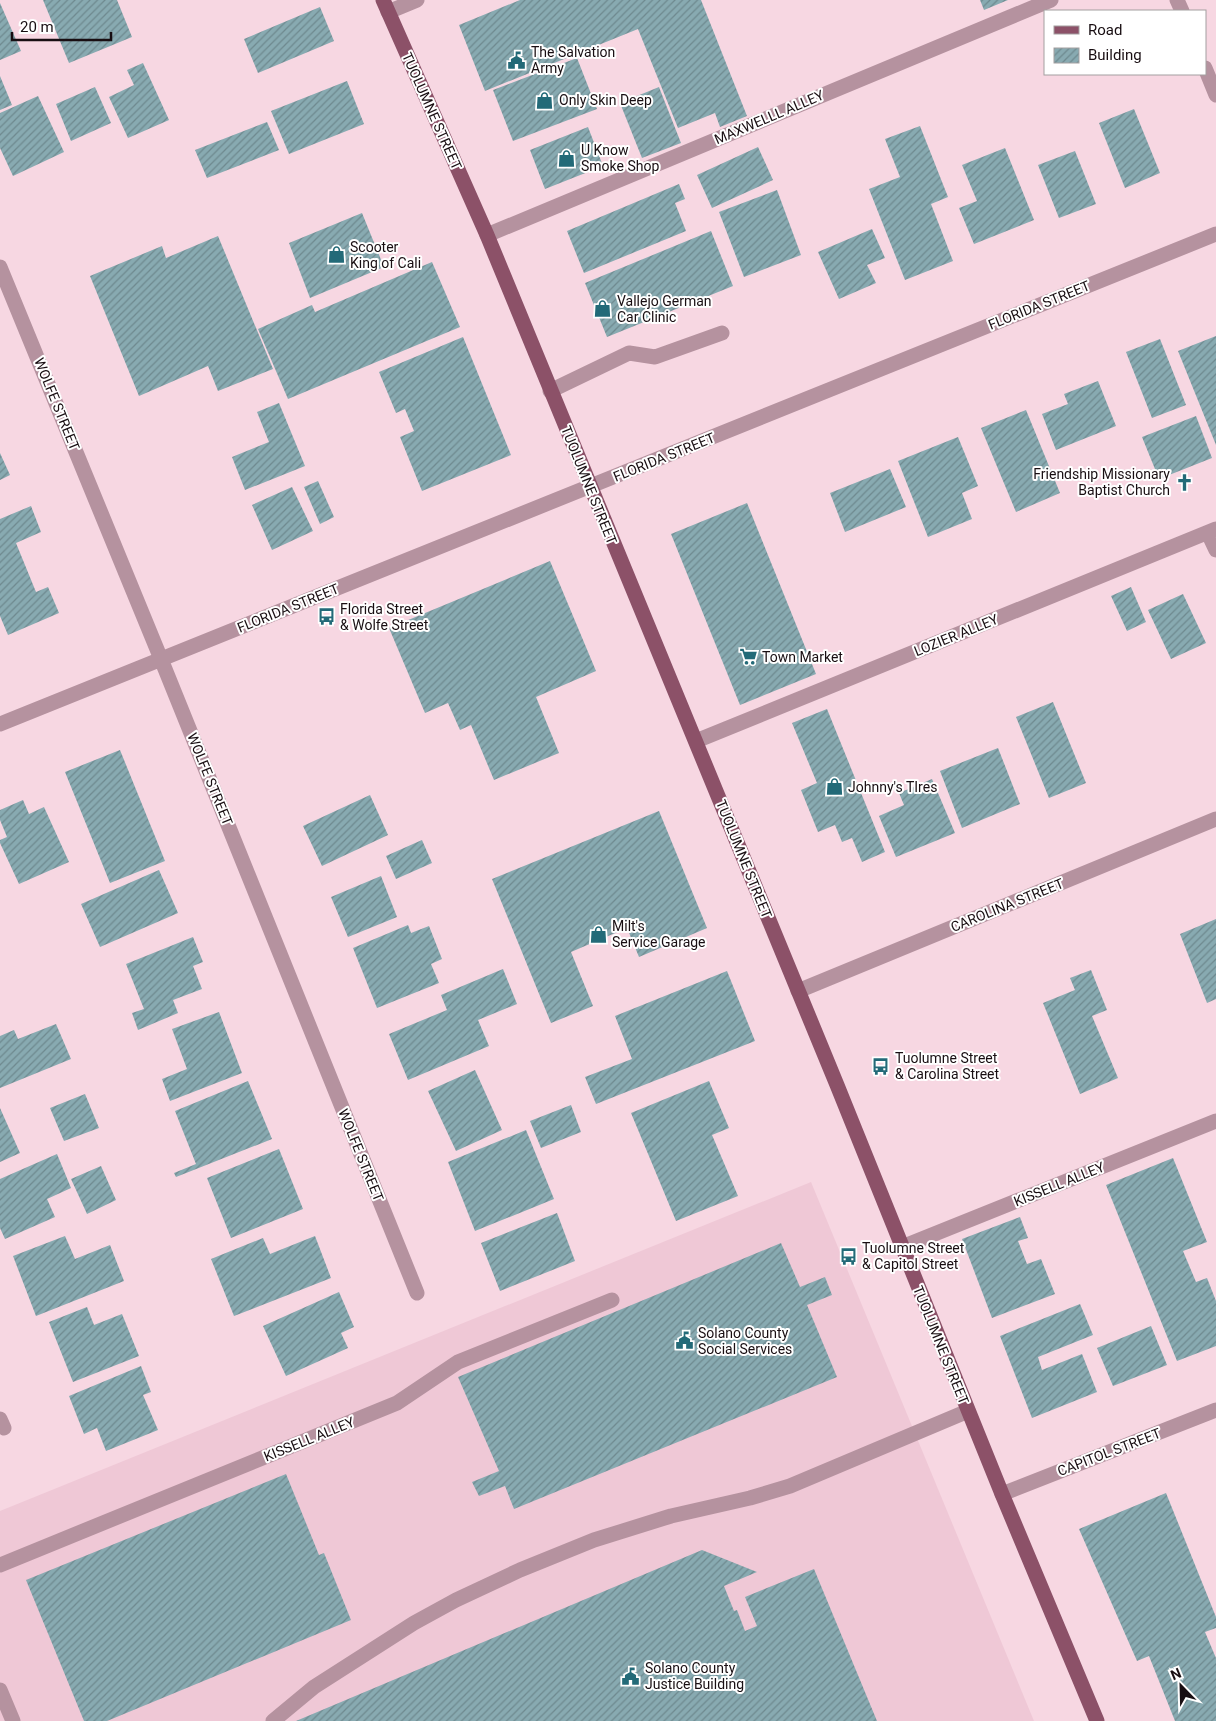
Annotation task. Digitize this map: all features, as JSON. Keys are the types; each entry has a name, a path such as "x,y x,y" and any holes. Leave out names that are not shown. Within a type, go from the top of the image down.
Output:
{"main road":[{"name":"TUOLUMNE STREET","path":"385,6 486,235 696,741 968,1411 1097,1721"}],"street":[{"path":"385,6 417,0"},
{"name":"MAXWELLL ALLEY","path":"486,235 1051,0"},
{"path":"1206,70 1216,95"},
{"name":"FLORIDA STREET","path":"0,724 1216,234"},
{"name":"WOLFE STREET","path":"0,267 417,1292"},
{"path":"550,390 629,353 655,357 722,333"},
{"path":"1212,531 1216,550"},
{"name":"LOZIER ALLEY","path":"696,741 1212,531"},
{"name":"CAROLINA STREET","path":"798,992 1216,819"},
{"name":"KISSELL ALLEY","path":"902,1247 1216,1120"},
{"name":"KISSELL ALLEY","path":"0,1565 397,1403 458,1362 612,1300"},
{"name":"CAPITOL STREET","path":"1002,1494 1216,1410"},
{"path":"273,1721 314,1687 414,1623 456,1600 520,1570 594,1540 663,1518 757,1496 790,1486 968,1411"},
{"path":"0,1690 13,1721"}],"shaded area":[{"path":"811,1182 1034,1721 0,1721 0,1511"}],"building":[{"path":"43,0 117,0 132,37 69,63"},
{"name":"The Salvation Army","path":"520,0 701,0 747,116 720,127 715,113 678,128 638,29 485,91 459,25"},
{"path":"980,0 1008,0 984,10"},
{"path":"0,3 21,51 0,60"},
{"path":"320,7 334,41 258,73 244,39"},
{"name":"Only Skin Deep","path":"577,58 597,109 513,141 493,90"},
{"path":"143,63 169,120 128,138 109,97 134,85 127,70"},
{"path":"0,76 12,105 0,110"},
{"path":"347,81 364,124 289,154 271,111"},
{"path":"95,87 111,123 71,141 56,104"},
{"path":"659,87 681,143 642,158 620,103"},
{"path":"38,96 64,152 13,176 0,148 0,113"},
{"path":"1134,109 1160,173 1125,188 1099,123"},
{"path":"267,122 279,150 207,178 195,150"},
{"path":"920,126 948,197 931,204 953,261 905,280 869,189 900,177 885,139"},
{"name":"U Know Smoke Shop","path":"588,127 603,166 545,189 530,150"},
{"path":"758,147 773,180 712,208 697,175"},
{"path":"1005,148 1034,220 974,244 959,208 977,201 962,165"},
{"path":"1075,151 1096,204 1059,218 1038,165"},
{"path":"679,184 685,199 675,203 686,231 584,273 567,231"},
{"path":"777,190 801,255 744,277 719,212"},
{"name":"Scooter King of Cali","path":"362,213 384,267 310,298 289,243"},
{"path":"872,229 885,258 867,265 876,283 839,299 818,252"},
{"path":"711,231 733,286 607,337 585,283"},
{"path":"218,236 273,369 218,391 208,366 139,396 90,276 162,246 166,258"},
{"path":"432,262 460,327 288,399 258,329 312,305 315,312"},
{"path":"1216,336 1216,445 1178,351"},
{"path":"463,337 511,455 422,491 400,437 414,431 405,409 396,413 379,372"},
{"path":"1160,339 1186,405 1152,418 1126,352"},
{"path":"1098,381 1116,426 1056,450 1042,414 1068,404 1064,394"},
{"path":"279,403 305,466 245,490 232,457 269,442 257,412"},
{"path":"1026,410 1060,493 1016,512 981,428"},
{"path":"1196,416 1212,458 1159,479 1142,437"},
{"path":"958,437 978,486 962,493 972,519 928,537 898,461"},
{"path":"0,453 10,475 0,480"},
{"path":"890,469 906,507 845,532 830,493"},
{"path":"318,481 334,517 320,524 304,487"},
{"path":"292,487 313,531 272,550 252,505"},
{"path":"747,503 816,674 740,705 671,534"},
{"path":"31,506 41,532 16,543 36,592 48,587 59,613 8,635 0,616 0,519"},
{"path":"550,561 596,671 536,697 559,753 494,780 471,725 460,730 448,703 425,713 389,628"},
{"path":"1131,587 1146,622 1127,631 1111,596"},
{"path":"1183,594 1206,643 1171,659 1148,610"},
{"path":"1053,702 1086,783 1049,798 1016,717"},
{"name":"Johnny's TIres","path":"827,709 885,852 862,862 852,838 842,842 835,825 818,832 801,790 817,783 792,723"},
{"path":"998,748 1020,804 962,828 940,771"},
{"path":"120,750 165,861 110,883 65,772"},
{"path":"932,779 955,833 896,857 879,816 904,805 899,793"},
{"path":"370,795 388,835 322,866 303,826"},
{"path":"23,800 29,814 44,807 69,862 19,884 0,843 0,840 7,837 0,820 0,810"},
{"path":"659,811 707,928 639,957 627,928 571,952 593,1006 551,1023 492,879"},
{"path":"422,840 432,863 396,879 386,856"},
{"path":"159,870 178,913 100,947 81,904"},
{"path":"381,876 397,917 348,937 331,897"},
{"path":"1216,919 1216,999 1207,1003 1180,934"},
{"path":"408,925 411,933 429,926 442,959 431,964 439,983 377,1008 353,948"},
{"path":"193,937 203,962 193,966 202,989 173,1000 178,1013 138,1030 132,1013 144,1009 126,964"},
{"path":"503,969 517,1004 478,1020 489,1046 408,1080 389,1034 447,1010 441,995"},
{"path":"1091,970 1107,1010 1092,1016 1118,1078 1080,1094 1043,1003 1075,990 1070,978"},
{"path":"727,971 755,1041 596,1104 585,1077 632,1059 615,1016"},
{"path":"219,1012 242,1073 170,1101 162,1079 187,1069 172,1029"},
{"path":"56,1024 71,1059 0,1088 0,1036 14,1030 18,1039"},
{"path":"475,1070 502,1130 456,1151 428,1091"},
{"path":"248,1081 272,1139 176,1177 174,1173 196,1164 175,1111"},
{"path":"709,1081 729,1128 712,1135 738,1196 676,1221 631,1113"},
{"path":"85,1094 99,1128 64,1141 50,1108"},
{"path":"571,1105 581,1132 541,1148 530,1121"},
{"path":"0,1108 20,1153 0,1162"},
{"path":"526,1130 554,1199 475,1231 448,1162"},
{"path":"279,1149 303,1209 231,1238 207,1178"},
{"path":"57,1154 71,1188 47,1199 55,1217 5,1239 0,1228 0,1179"},
{"path":"1173,1158 1207,1242 1183,1251 1196,1282 1207,1278 1216,1301 1216,1346 1177,1361 1106,1185"},
{"path":"101,1166 116,1200 87,1214 71,1179"},
{"path":"557,1213 575,1261 500,1291 481,1243"},
{"path":"1020,1217 1028,1238 1018,1241 1027,1264 1041,1259 1055,1294 992,1318 962,1239"},
{"path":"65,1236 75,1259 110,1245 124,1281 36,1316 13,1256"},
{"path":"315,1236 331,1278 234,1316 211,1259 263,1238 270,1254"},
{"name":"Solano County Social Services","path":"781,1243 800,1287 825,1277 832,1295 807,1305 837,1377 514,1509 505,1486 479,1496 472,1482 499,1471 458,1377"},
{"path":"339,1292 354,1327 341,1333 348,1348 286,1376 263,1326"},
{"path":"1080,1304 1093,1335 1038,1357 1042,1370 1082,1354 1097,1392 1032,1418 1000,1336"},
{"path":"87,1307 94,1325 122,1314 139,1356 73,1382 49,1322"},
{"path":"1151,1326 1167,1365 1113,1386 1097,1348"},
{"path":"141,1366 151,1392 143,1395 158,1430 106,1451 97,1428 84,1434 69,1396"},
{"path":"286,1474 319,1555 324,1553 351,1620 107,1721 84,1721 26,1580"},
{"path":"1166,1493 1216,1617 1216,1628 1205,1632 1216,1658 1216,1721 1175,1721 1149,1656 1137,1661 1079,1529"},
{"name":"Solano County Justice Building","path":"702,1550 757,1572 724,1586 734,1611 737,1610 745,1631 757,1626 745,1597 814,1569 877,1721 296,1721"}],"place":[{"name":"The Salvation Army","path":"517,60"},
{"name":"Only Skin Deep","path":"545,100"},
{"name":"U Know Smoke Shop","path":"567,158"},
{"name":"Scooter King of Cali","path":"336,255"},
{"name":"Vallejo German Car Clinic","path":"603,309"},
{"name":"Friendship Missionary Baptist Church","path":"1184,482"},
{"name":"Florida Street & Wolfe Street","path":"326,617"},
{"name":"Town Market","path":"748,657"},
{"name":"Johnny's TIres","path":"834,787"},
{"name":"Milt's Service Garage","path":"598,934"},
{"name":"Tuolumne Street & Carolina Street","path":"881,1066"},
{"name":"Tuolumne Street & Capitol Street","path":"848,1256"},
{"name":"Solano County Social Services","path":"684,1341"},
{"name":"Solano County Justice Building","path":"631,1676"}]}
